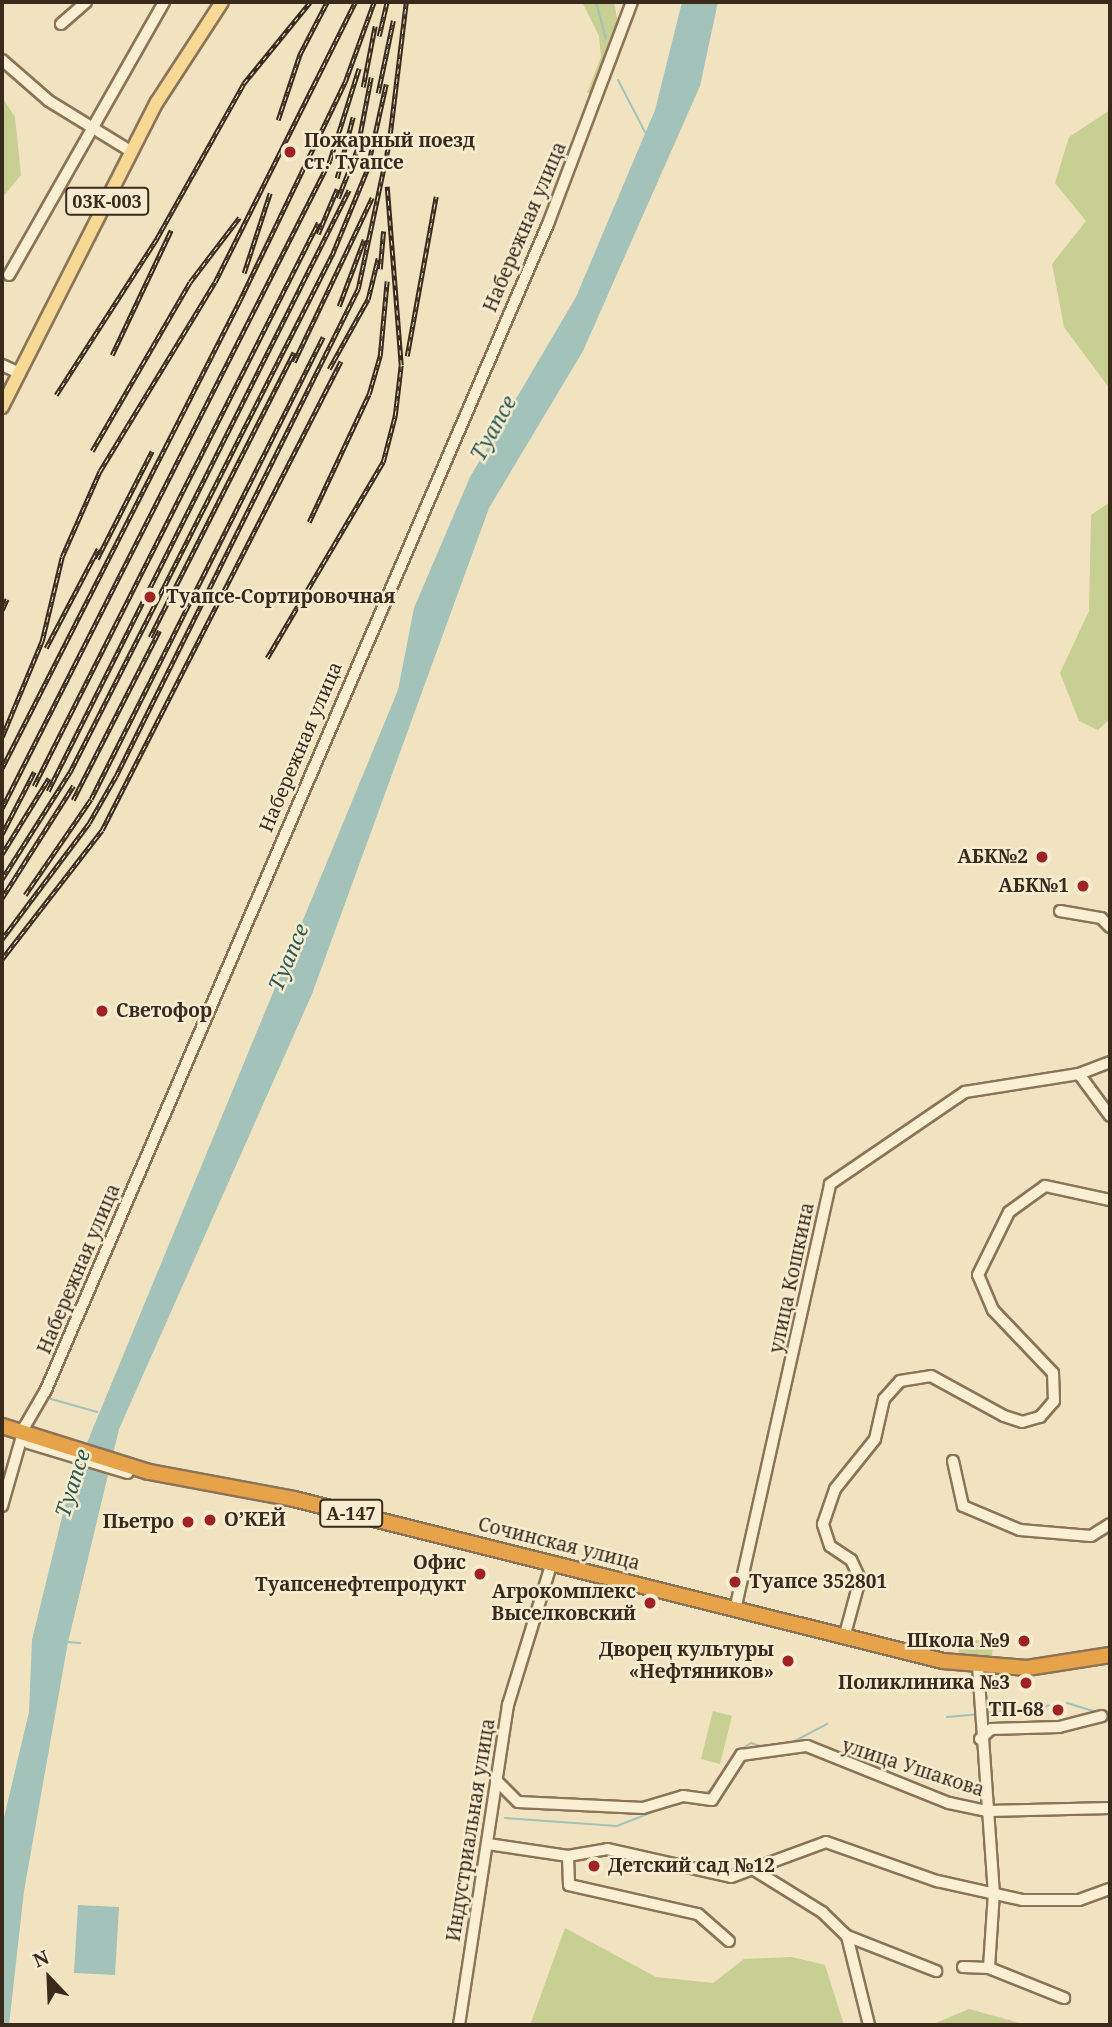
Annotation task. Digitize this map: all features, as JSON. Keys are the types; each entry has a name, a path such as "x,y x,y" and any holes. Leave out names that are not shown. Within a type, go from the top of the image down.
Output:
{"highway":[{"name":"Сочинская улица","path":"2,1426 148,1475 255,1490 552,1562 844,1638 978,1665 1066,1666 1110,1655"}],"main road":[{"name":"03К-003","path":"2,407 132,152 222,2"}],"street":[{"path":"61,24 86,2"},
{"path":"9,275 164,2"},
{"name":"Набережная улица","path":"2,1506 26,1436 548,224 632,2"},
{"path":"2,60 90,129 132,152"},
{"path":"2,365 19,373"},
{"path":"1060,911 1101,918 1110,927"},
{"name":"улица Кошкина","path":"735,1611 830,1184 965,1092 1079,1074 1110,1062"},
{"path":"1079,1074 1110,1116"},
{"path":"844,1638 860,1579 851,1560 830,1546 823,1524 835,1489 875,1439 884,1399 901,1381 931,1376 1004,1416 1023,1422 1040,1417 1054,1401 1054,1373 993,1310 978,1275 1009,1212 1045,1186 1110,1200"},
{"path":"953,1461 963,1506 1020,1530 1091,1536 1110,1524"},
{"name":"Индустриальная улица","path":"459,2025 488,1844 492,1793 508,1705 552,1562"},
{"path":"978,1665 980,1739 994,1892 989,1968"},
{"path":"980,1739 991,1729 1059,1727 1102,1716"},
{"name":"улица Ушакова","path":"496,1780 518,1802 643,1808 683,1796 712,1800 741,1755 807,1746 949,1804 987,1811 1110,1808"},
{"path":"488,1844 568,1856 607,1849 731,1877 826,1842 937,1881 1057,1903 1110,1889"},
{"path":"568,1856 569,1885 698,1914 729,1941"},
{"path":"751,1868 822,1912 847,1936 936,1971"},
{"path":"847,1936 869,2025"},
{"path":"963,1967 989,1968 1014,1983 1064,1998"}],"green space":[{"path":"582,2 614,2 618,23 593,93 587,93 601,57 599,36"},
{"path":"2,97 15,117 21,175 2,198"},
{"path":"1110,110 1110,389 1064,327 1052,264 1086,221 1055,183 1069,137"},
{"path":"1110,502 1110,719 1098,730 1079,721 1060,673 1089,611 1091,515"},
{"path":"960,1639 993,1641 992,1658 958,1656"},
{"path":"713,1711 732,1716 720,1764 701,1759"},
{"path":"565,1928 656,1977 713,1983 744,1959 792,1957 825,1965 844,2025 530,2025"},
{"path":"969,2009 1027,2025 931,2025"}],"water":[{"name":"Туапсе","path":"682,2 718,2 700,86 583,351 489,508 312,994 119,1429 68,1642 24,1891 9,2025 2,2025 2,1826 29,1712 32,1640 70,1484 398,690 414,608 470,477 576,297 655,110"},
{"path":"78,1905 119,1907 115,1975 74,1973"}],"waterway":[{"path":"596,2 606,39"},
{"path":"618,80 645,132"},
{"path":"51,1399 97,1412"},
{"path":"68,1642 80,1643"},
{"path":"1067,1703 1097,1712"},
{"path":"984,1713 1056,1705"},
{"path":"947,1717 979,1714"},
{"path":"791,1743 827,1724"},
{"path":"737,1752 751,1743 763,1747"},
{"path":"702,1794 713,1789"},
{"path":"505,1818 617,1826 678,1802"}],"railway":[{"path":"56,395 157,238 244,83 310,2"},
{"path":"278,120 300,54 327,2"},
{"path":"2,737 42,641 62,557 100,471 215,282 355,2"},
{"path":"2,768 240,300 345,82 374,2"},
{"path":"379,36 387,2"},
{"path":"2,939 89,823 116,776 358,289 389,143 406,2"},
{"path":"378,93 393,21"},
{"path":"363,87 375,26"},
{"path":"2,808 330,160 359,68"},
{"path":"338,198 357,150 371,77"},
{"path":"2,879 70,772 332,255 367,170 386,84"},
{"path":"337,178 353,117"},
{"path":"267,658 383,462 395,416 401,365 387,187"},
{"path":"318,234 337,189"},
{"path":"48,791 349,190"},
{"path":"244,273 270,193"},
{"path":"407,356 436,197"},
{"path":"294,362 372,198"},
{"path":"92,451 190,282 239,218"},
{"path":"34,786 318,223"},
{"path":"112,355 171,230"},
{"path":"380,269 383,231"},
{"path":"339,306 364,240"},
{"path":"329,369 368,299 378,258"},
{"path":"309,522 369,394 380,356 387,281"},
{"path":"25,895 91,799 323,337"},
{"path":"150,637 294,352"},
{"path":"2,959 102,830 341,361"},
{"path":"97,559 152,451"},
{"path":"46,648 98,549"},
{"path":"2,610 7,599"},
{"path":"73,800 159,631"},
{"path":"2,834 34,772"},
{"path":"2,854 49,778"},
{"path":"2,898 73,786"}],"place":[{"name":"Пожарный поезд ст. Туапсе","path":"290,152"},
{"name":"Туапсе-Сортировочная","path":"150,597"},
{"name":"АБК№2","path":"1042,857"},
{"name":"АБК№1","path":"1083,886"},
{"name":"Светофор","path":"102,1011"},
{"name":"О’КЕЙ","path":"210,1520"},
{"name":"Пьетро","path":"188,1522"},
{"name":"Офис Туапсенефтепродукт","path":"480,1574"},
{"name":"Туапсе 352801","path":"735,1582"},
{"name":"Агрокомплекс Выселковский","path":"650,1603"},
{"name":"Школа №9","path":"1024,1641"},
{"name":"Дворец культуры «Нефтяников»","path":"788,1661"},
{"name":"Поликлиника №3","path":"1026,1683"},
{"name":"ТП-68","path":"1058,1710"},
{"name":"Детский сад №12","path":"594,1866"}]}
